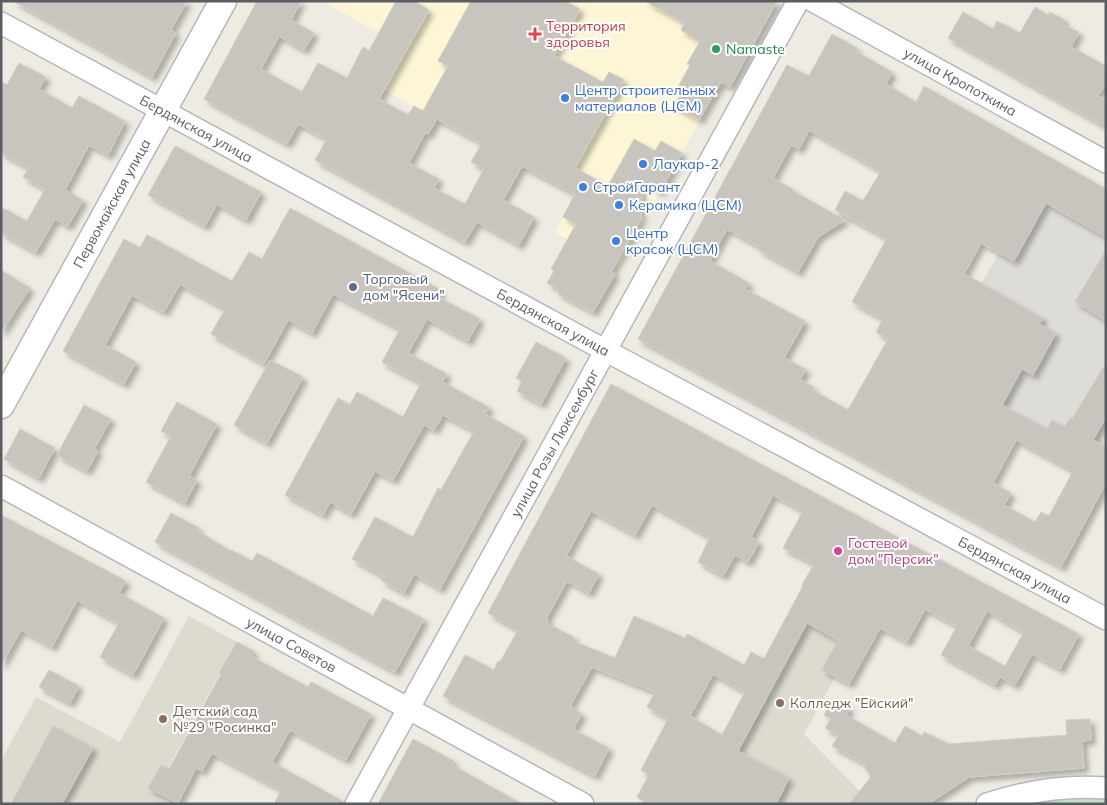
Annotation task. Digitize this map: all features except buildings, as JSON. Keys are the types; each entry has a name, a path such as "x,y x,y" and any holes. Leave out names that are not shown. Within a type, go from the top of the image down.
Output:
{"street":[{"name":"Первомайская улица","path":"1,405 223,1"},
{"name":"улица Розы Люксембург","path":"356,804 798,1"},
{"name":"улица Кропоткина","path":"813,1 1106,162"},
{"name":"Бердянская улица","path":"1,23 1106,619"},
{"name":"улица Советов","path":"1,486 583,804"},
{"path":"987,804 1021,794 1048,789 1106,788"}],"shaded area":[{"path":"321,1 776,2 730,87 721,82 619,267 555,232 575,194 369,82 392,40"},
{"path":"1051,158 1106,189 1106,490 972,416 914,353 876,332 922,250 982,283"},
{"name":"Колледж \"Ейский\"","path":"800,591 877,633 849,685 835,677 804,734 872,804 685,804"},
{"name":"Детский сад №29 \"Росинка\"","path":"189,616 237,642 168,768 176,773 163,796 178,804 1,804 1,760 36,697 120,742"}],"green space":[{"path":"1106,797 1106,804 1014,804 1050,798"}],"place":[{"name":"Территория здоровья","path":"535,34"},
{"name":"Namaste","path":"716,49"},
{"name":"Центр строительных материалов (ЦСМ)","path":"565,98"},
{"name":"Лаукар-2","path":"643,164"},
{"name":"СтройГарант","path":"583,187"},
{"name":"Керамика (ЦСМ)","path":"619,205"},
{"name":"Центр красок (ЦСМ)","path":"616,241"},
{"name":"Торговый дом \"Ясени\"","path":"353,287"},
{"name":"Гостевой дом \"Персик\"","path":"838,551"},
{"name":"Колледж \"Ейский\"","path":"780,703"},
{"name":"Детский сад №29 \"Росинка\"","path":"163,719"}]}
